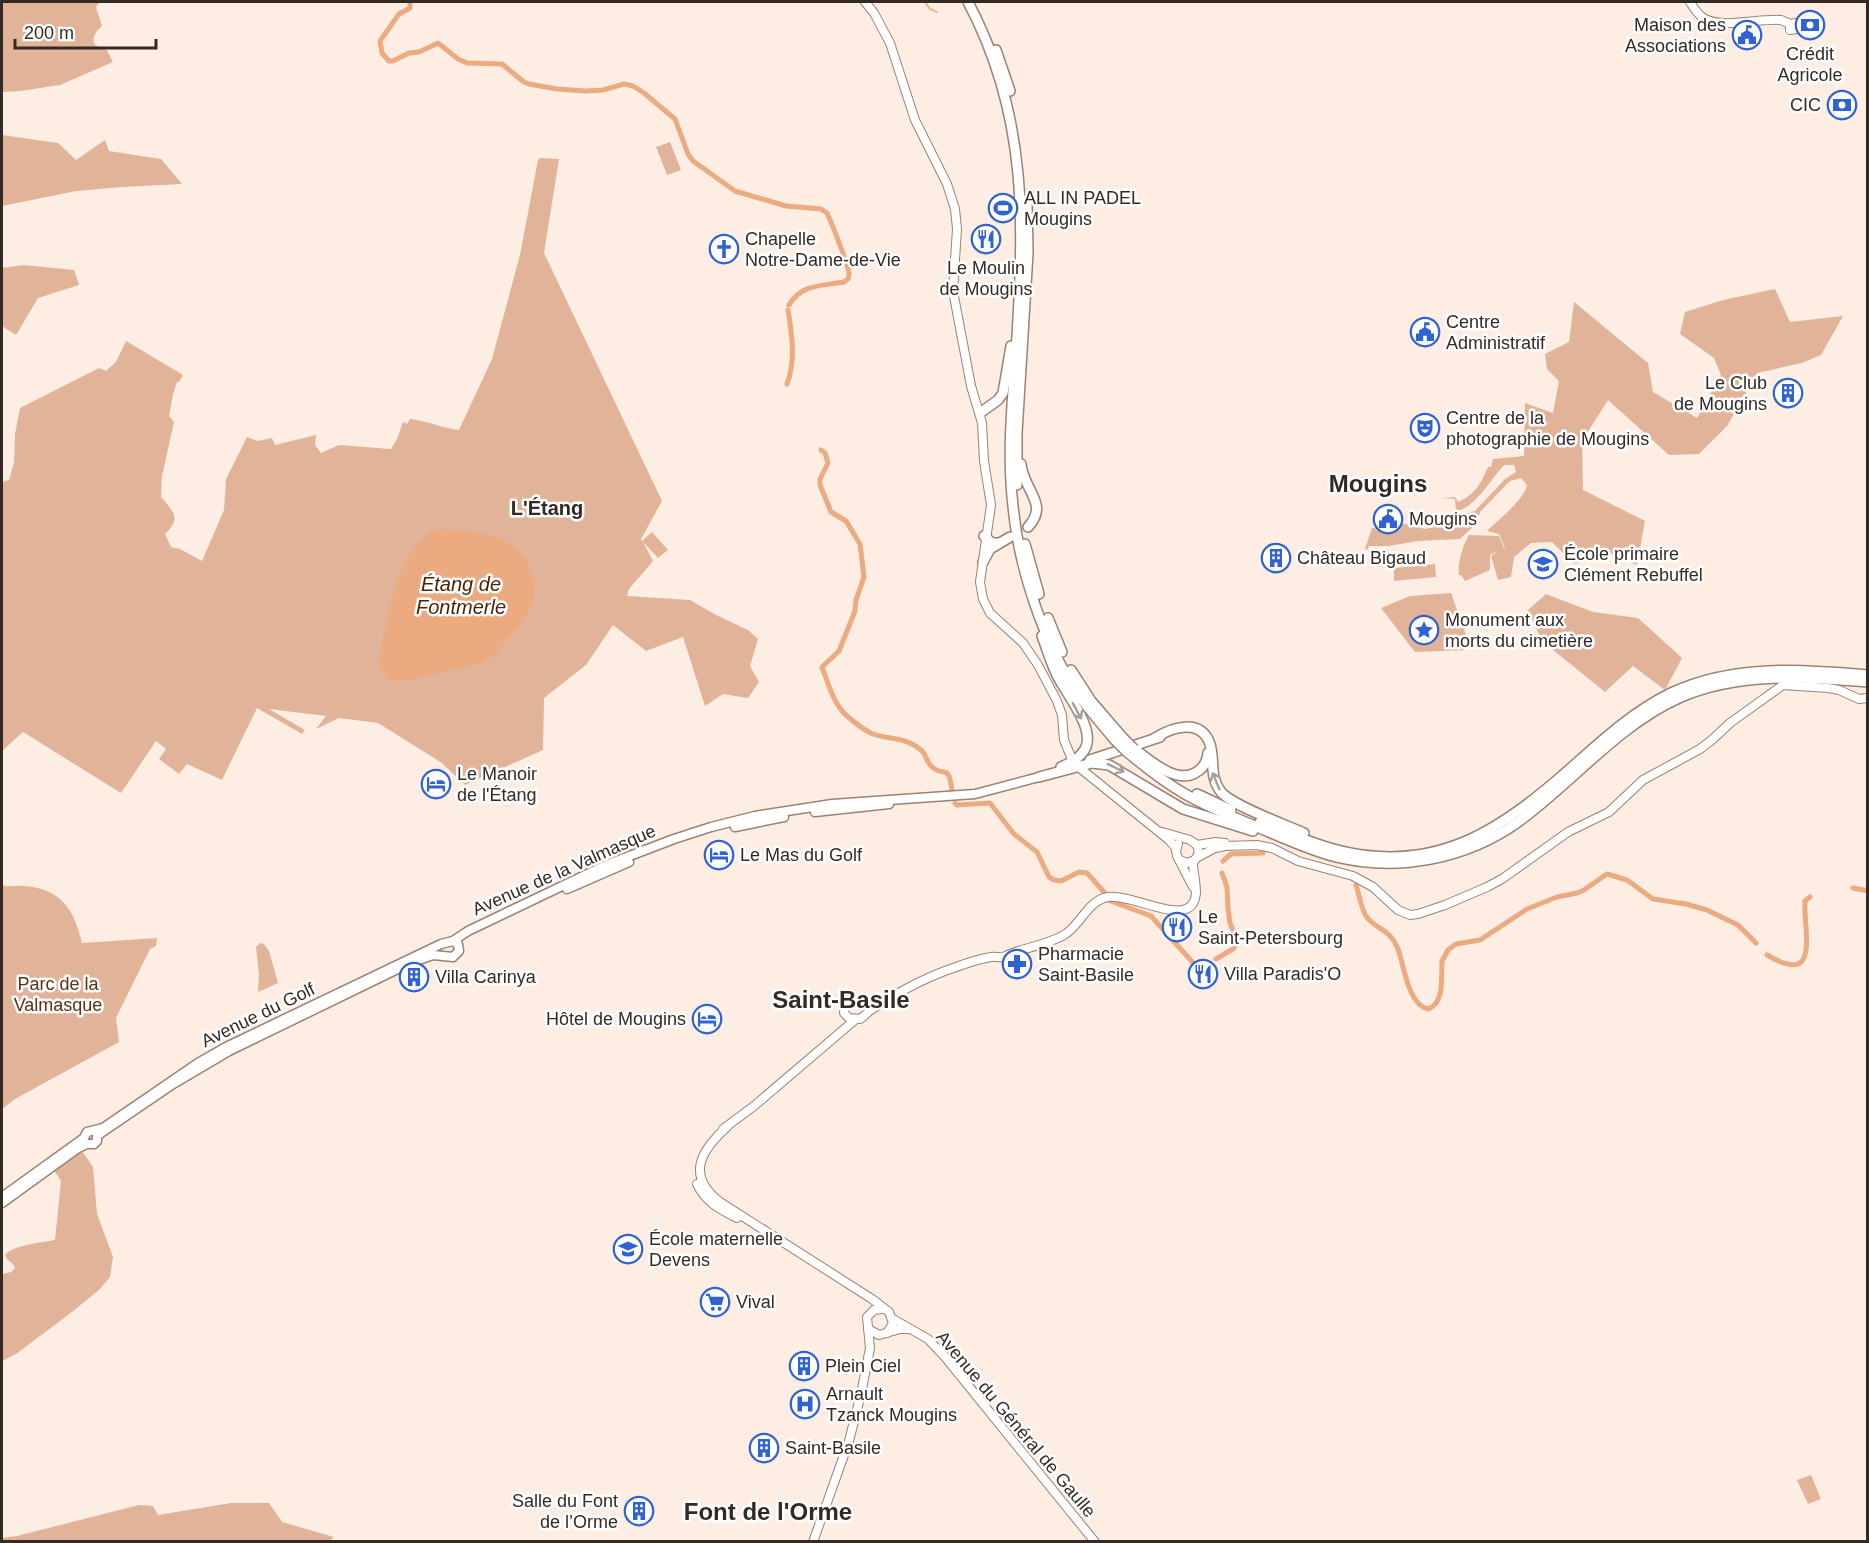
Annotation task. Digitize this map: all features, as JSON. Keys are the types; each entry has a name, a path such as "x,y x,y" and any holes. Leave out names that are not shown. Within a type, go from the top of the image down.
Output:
{"highway":[{"path":"968,2 993,60 1005,97 1015,143 1021,206 1010,468 1015,522 1035,612 1052,664 1087,734 1085,748 1078,758 1039,777"},
{"path":"974,2 987,28 1005,75 1020,132 1024,159 1028,253 1017,433 1017,489 1023,534 1032,573 1051,627 1075,677 1118,738"},
{"path":"982,408 998,400 1003,393 1019,294"},
{"path":"1021,385 1022,472 1038,508 1036,517 1028,527"},
{"path":"985,537 994,543 999,543"},
{"path":"983,562 988,551 1010,537"},
{"path":"1027,579 1046,631 1080,697 1130,750 1166,782 1200,802 1319,852"},
{"path":"1130,750 1187,788 1236,812 1321,845 1350,853 1381,856 1418,854 1465,842 1495,828 1539,796 1635,714 1662,698 1693,685 1736,674 1766,671 1810,671 1867,681"},
{"path":"1039,777 1092,764 1109,765 1183,809 1336,857 1397,863 1433,859 1465,850 1519,821 1643,719 1674,701 1705,688 1737,681 1791,678 1867,681"},
{"path":"1155,738 1184,727 1190,726 1199,730 1210,744 1215,782 1221,792 1230,799 1322,840 1381,856"},
{"path":"1039,777 1180,731 1195,732 1202,739 1208,753 1205,763 1195,774 1181,776 1169,772 1130,750"}],"main road":[{"path":"865,2 890,43 915,120 946,184 955,209 957,229 953,291 971,386 982,408 984,461 988,487 988,514 980,582 985,604 990,614 1017,637 1032,655 1057,701 1062,715 1061,721"},
{"path":"1690,2 1703,18 1712,21 1723,23 1775,19 1785,20 1790,24"},
{"path":"985,537 976,584 980,604 988,616 1021,645 1030,657 1061,721 1064,740 1071,757"},
{"path":"1180,860 1186,863 1195,860 1220,846 1265,846 1299,861 1353,876 1363,881 1404,913 1418,914 1435,909 1502,879 1568,832 1609,812 1643,780 1700,749 1730,723 1783,685 1828,688 1859,699 1868,698"},
{"path":"1082,769 1176,848"},
{"name":"Avenue de la Valmasque","path":"452,943 586,878 674,839 756,816 840,803 975,794 1039,777"},
{"path":"870,1348 892,1327 889,1312 714,1198 702,1183 700,1166 705,1153 715,1138 727,1127 856,1019 923,974 978,956 1000,954 1053,940 1066,934 1096,902 1108,897 1180,910 1191,906 1195,900 1195,860 1199,850 1197,845 1193,841 1157,830"},
{"path":"1188,840 1179,843 1176,848 1177,856 1195,895"},
{"path":"1197,845 1216,842 1233,845"},
{"path":"452,943 459,951 450,957 443,950 452,943"},
{"name":"Avenue du Golf","path":"95,1134 198,1063 226,1047 368,979 452,943"},
{"name":"Avenue du Golf","path":"95,1134 229,1051 427,956 446,955"},
{"path":"368,979 379,978"},
{"path":"844,1030 846,1016 843,1010 846,1004 855,1000 866,1007 866,1012"},
{"path":"862,1004 885,1000"},
{"path":"846,1016 856,1019"},
{"path":"2,1197 86,1141 87,1132 95,1134"},
{"path":"2,1203 33,1178"},
{"path":"861,1294 868,1302 871,1312"},
{"path":"813,1542 849,1441 866,1371 870,1348 866,1320 871,1312 882,1309"},
{"name":"Avenue du Général de Gaulle","path":"892,1319 928,1339 945,1357 1095,1542"},
{"path":"868,1329 883,1334"},
{"name":"Avenue du Général de Gaulle","path":"883,1334 900,1329 912,1329"}],"green space":[{"path":"2,2 100,2 96,7 102,26 95,35 94,42 95,45 107,50 113,62 60,85 2,92"},
{"path":"2,135 58,143 76,160 105,140 109,151 161,159 182,184 76,191 2,206"},
{"path":"670,142 681,170 667,175 656,147"},
{"path":"540,158 559,159 544,253 662,501 641,539 642,541 652,532 668,550 658,558 643,542 653,561 629,589 627,596 690,600 748,630 758,639 750,666 759,682 748,698 723,694 705,706 683,637 646,651 613,625 586,665 544,698 543,750 465,785 442,763 378,723 339,718 316,729 326,716 269,709 305,730 302,734 257,708 222,780 187,764 179,774 159,759 166,749 156,741 121,793 23,732 2,751 2,482 9,480 14,463 15,434 20,408 99,368 106,371 116,362 126,341 183,375 177,382 169,416 174,422 162,476 161,497 174,515 173,523 165,534 171,547 180,549 202,561 224,510 226,479 247,437 258,441 272,438 275,445 316,435 315,445 321,453 339,445 391,449 403,422 407,424 410,419 459,430 492,359 520,255"},
{"path":"24,265 74,270 79,285 38,298 16,335 2,326 2,268"},
{"path":"1775,289 1790,322 1843,316 1821,355 1802,363 1757,373 1727,426 1699,454 1669,455 1608,400 1582,441 1583,490 1645,521 1637,565 1604,551 1574,564 1552,542 1531,543 1514,557 1511,577 1498,580 1491,556 1498,551 1490,555 1490,570 1465,581 1459,575 1461,555 1469,535 1499,536 1505,548 1499,534 1487,531 1516,503 1527,485 1521,478 1510,481 1480,514 1471,519 1456,516 1475,511 1505,479 1516,472 1514,465 1504,465 1476,499 1463,509 1456,511 1455,499 1443,498 1455,497 1458,502 1469,496 1480,483 1488,467 1491,467 1493,459 1524,456 1525,403 1553,413 1559,381 1547,369 1545,354 1569,342 1574,302 1648,363 1653,392 1697,418 1721,375 1714,358 1680,334 1685,312 1723,300"},
{"path":"1454,521 1480,522 1460,539 1369,546 1367,550 1365,549 1372,528 1396,531 1401,523 1425,529"},
{"path":"1435,564 1436,577 1394,581 1394,568"},
{"path":"1451,593 1466,635 1464,650 1415,652 1381,608 1410,596"},
{"path":"1546,594 1593,612 1638,618 1682,658 1665,690 1633,666 1605,692 1542,641 1528,610"},
{"name":"Parc de la Valmasque","path":"2,885 37,888 57,896 75,920 82,943 157,938 156,946 150,949 116,1018 119,1042 15,1099 2,1109"},
{"path":"260,943 264,944 269,951 278,983 258,992 256,947"},
{"path":"82,1151 93,1167 97,1214 113,1257 110,1277 100,1289 72,1312 16,1354 2,1361 2,1274 11,1272 15,1268 5,1254 23,1246 55,1240 61,1181 54,1170"},
{"path":"1811,1475 1821,1499 1808,1504 1797,1480"},
{"path":"231,1503 269,1503 282,1522 334,1537 329,1542 2,1541 2,1538 139,1505 153,1506 158,1515"}],"water":[{"name":"Étang de Fontmerle","path":"441,529 483,534 508,543 518,551 527,561 533,578 534,594 531,606 524,620 503,644 495,658 492,656 484,659 483,663 405,681 389,680 380,668 379,658 394,591 408,558 417,545 429,533"}],"waterway":[{"path":"410,2 410,8 399,14 380,41 382,53 389,61 409,53 419,52 438,43 458,59 467,63 502,64 529,84 586,91 603,90 624,84 633,86 675,119 688,154 693,161 735,191 786,206 821,209 827,213 846,263 848,278 844,282 820,285 806,290 794,298 789,305"},
{"path":"925,2 930,9 937,12"},
{"path":"787,384 792,366 792,338 788,310"},
{"path":"821,450 825,453 828,463 820,479 820,485 831,512 846,521 860,544 864,577 856,600 855,611 839,651 822,667 829,687 842,711 863,729 916,746 935,770 947,773 952,790"},
{"path":"955,803 957,805 990,803 1014,834 1037,852 1049,877 1061,881 1079,872 1087,873 1104,892"},
{"path":"1223,861 1231,854 1263,853"},
{"path":"1216,959 1233,949 1238,942 1230,923 1227,887 1222,873"},
{"path":"1356,885 1366,916 1394,942 1411,992 1421,1006 1428,1009 1433,1006 1440,995 1442,961 1448,950 1456,944 1480,940 1527,909 1557,897 1584,890 1607,874 1627,880 1653,899 1707,910 1738,925 1756,943"},
{"path":"1853,888 1868,891"},
{"path":"1767,955 1784,963 1796,965 1803,960 1807,940 1805,901 1810,897"},
{"path":"1108,900 1151,916 1199,967"}],"place":[{"name":"Crédit Agricole","path":"1810,25"},
{"name":"Maison des Associations","path":"1747,35"},
{"name":"CIC","path":"1842,105"},
{"name":"ALL IN PADEL Mougins","path":"1003,208"},
{"name":"Le Moulin de Mougins","path":"986,239"},
{"name":"Chapelle Notre-Dame-de-Vie","path":"724,249"},
{"name":"Centre Administratif","path":"1425,332"},
{"name":"Le Club de Mougins","path":"1788,393"},
{"name":"Centre de la photographie de Mougins","path":"1425,428"},
{"name":"Mougins","path":"1388,519"},
{"name":"Château Bigaud","path":"1276,558"},
{"name":"École primaire Clément Rebuffel","path":"1543,564"},
{"name":"Monument aux morts du cimetière","path":"1424,630"},
{"name":"Le Manoir de l'Étang","path":"436,784"},
{"name":"Le Mas du Golf","path":"719,855"},
{"name":"Le Saint-Petersbourg","path":"1177,927"},
{"name":"Pharmacie Saint-Basile","path":"1017,964"},
{"name":"Villa Paradis'O","path":"1203,974"},
{"name":"Villa Carinya","path":"414,977"},
{"name":"Hôtel de Mougins","path":"707,1019"},
{"name":"École maternelle Devens","path":"628,1249"},
{"name":"Vival","path":"715,1302"},
{"name":"Plein Ciel","path":"804,1366"},
{"name":"Arnault Tzanck Mougins","path":"805,1404"},
{"name":"Saint-Basile","path":"764,1448"},
{"name":"Salle du Font de l’Orme","path":"639,1511"}],"district":[{"name":"Mougins","path":"1378,483"},
{"name":"L'Étang","path":"547,508"},
{"name":"Saint-Basile","path":"841,999"},
{"name":"Font de l'Orme","path":"768,1511"}]}
